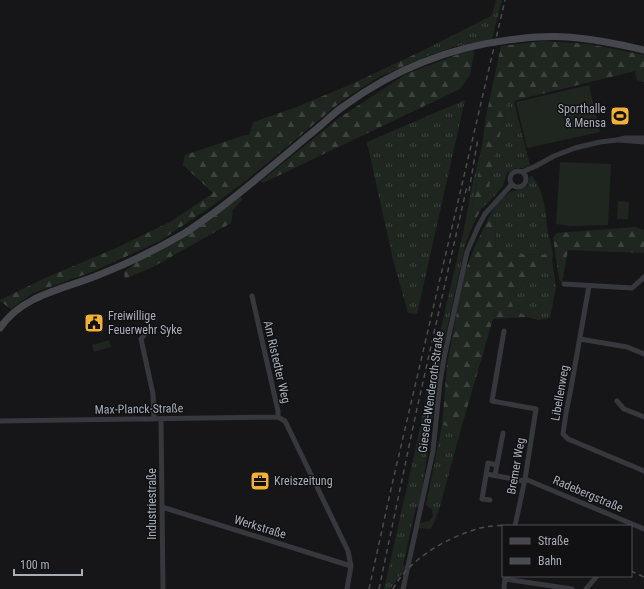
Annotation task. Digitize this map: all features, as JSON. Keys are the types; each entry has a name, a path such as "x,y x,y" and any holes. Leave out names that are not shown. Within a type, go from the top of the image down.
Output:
{"main road":[{"path":"0,328 18,308 36,298 134,260 184,233 239,194 344,106 378,84 418,64 476,46 507,40 543,36 569,37 613,43 644,50"}],"street":[{"path":"536,166 526,177 526,182 523,185 520,187 515,187 512,184 510,180 514,172 522,172 554,156 575,148 625,138 644,138"},
{"path":"617,140 624,142 644,142"},
{"path":"522,172 526,177"},
{"name":"Giesela-Wenderoth-Straße","path":"403,589 433,451 444,358 467,252 485,214 512,184"},
{"path":"564,284 632,288 644,277"},
{"path":"589,286 580,339 627,347 644,354"},
{"name":"Am Ristedter Weg","path":"252,296 252,311 278,411 278,417 285,421 348,551 352,566 347,589"},
{"name":"Bremer Weg","path":"504,331 492,401 536,409 524,480 514,525"},
{"path":"145,334 141,339 153,394 154,419"},
{"name":"Libellenweg","path":"580,339 563,434 568,439 644,471"},
{"path":"617,401 624,409 644,418"},
{"name":"Max-Planck-Straße","path":"0,421 278,417"},
{"name":"Industriestraße","path":"161,419 163,589"},
{"path":"496,475 503,433"},
{"path":"490,500 482,499 488,463 497,464"},
{"name":"Radebergstraße","path":"487,474 524,480 644,528"},
{"name":"Werkstraße","path":"162,506 352,566"},
{"path":"586,589 596,577"},
{"path":"504,589 505,578 572,589"}],"green space":[{"path":"496,0 502,0 492,39 457,46 427,56 424,50 489,17 492,14"},
{"path":"543,41 589,44 644,55 644,82 637,80 635,71 517,100 507,100 504,123 496,145 488,195 475,221 469,219 476,190 486,116 501,46"},
{"path":"424,50 427,56 379,77 343,100 248,179 215,204 160,241 92,272 33,293 11,309 0,301 45,278 114,249 170,222 213,193 183,165 185,155 249,135 253,122 294,108 354,83"},
{"path":"473,50 474,53 470,75 460,89 263,183 261,181 339,118 406,74"},
{"path":"589,85 600,132 527,148 516,102"},
{"path":"465,100 417,314 408,313 393,260 367,142"},
{"path":"507,100 517,100 514,102 530,165 524,168 515,168 507,173 503,186 481,209 488,195 496,145 504,123"},
{"path":"482,146 476,190 469,219 475,221 466,242 441,356 419,507 416,507 403,565 407,566 407,568 391,589 384,589 465,224 473,181"},
{"path":"560,162 611,164 608,225 570,226 556,224"},
{"path":"531,175 540,189 542,196 553,255 515,254 495,250 496,220 491,213 500,200 510,192 527,186"},
{"path":"240,197 243,199 233,210 231,223 153,267 125,279 124,272 136,262"},
{"path":"618,201 629,202 628,219 617,219"},
{"path":"491,213 496,220 495,250 515,254 553,255 552,260 531,269 519,290 510,289 513,306 518,312 527,317 493,319 461,429 442,425 447,365 464,274 475,246"},
{"path":"635,227 644,230 644,253 568,250 562,283 559,279 553,238 557,233"},
{"path":"552,260 556,287 550,318 538,320 516,312 511,303 510,288 519,290 531,269"},
{"path":"109,340 111,347 94,352 92,345"},
{"path":"442,425 461,429 439,510 431,529 419,528 420,523 430,521 433,516 432,510 426,505"}],"railway":[{"path":"369,589 505,0"},
{"path":"469,191 478,138"},
{"path":"379,589 416,413 467,186"},
{"path":"393,589 408,569 441,544 477,529 502,525"},
{"path":"632,571 644,577"}],"place":[{"name":"Sporthalle & Mensa","path":"620,116"},
{"name":"Freiwillige Feuerwehr Syke","path":"94,323"},
{"name":"Kreiszeitung","path":"260,481"}]}
